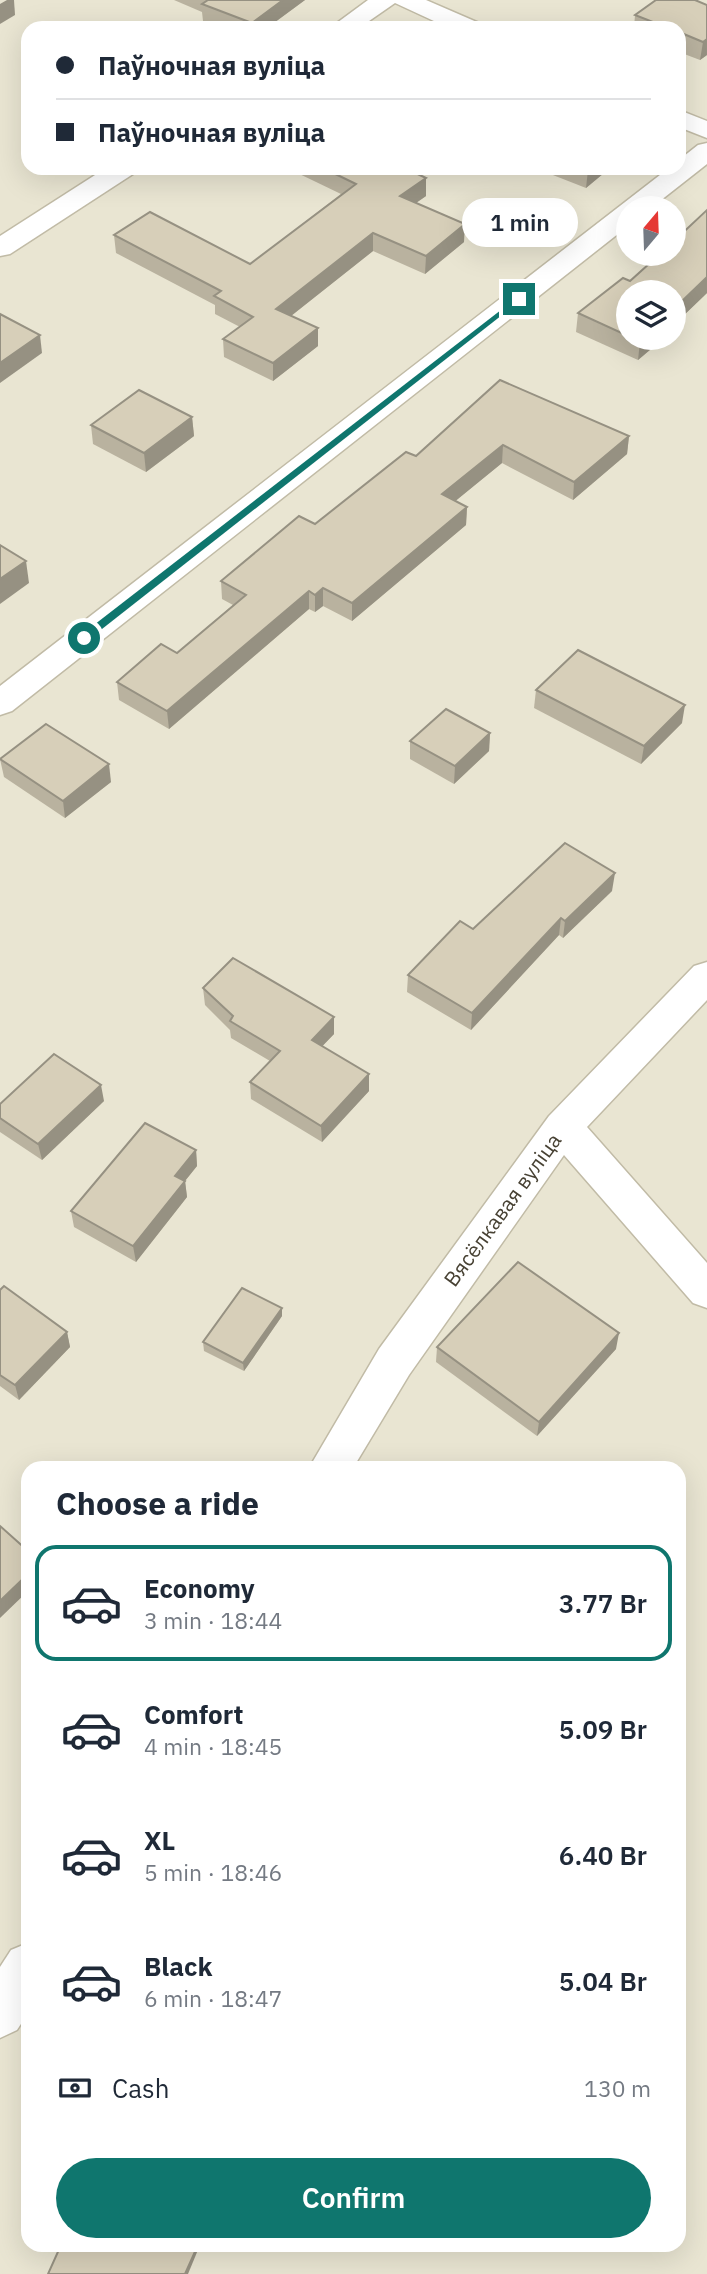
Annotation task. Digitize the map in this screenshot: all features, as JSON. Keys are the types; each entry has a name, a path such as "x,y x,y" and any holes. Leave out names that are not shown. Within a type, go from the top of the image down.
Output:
{"street":[{"path":"353,21 386,0"},
{"path":"405,0 454,21"},
{"path":"686,121 707,130"},
{"path":"686,167 707,151"},
{"path":"0,248 113,175"},
{"path":"649,196 676,175"},
{"path":"0,703 616,221"},
{"name":"Вясёлкавая вуліца","path":"334,1461 394,1362 563,1127 707,976"},
{"path":"563,1127 707,1291"},
{"path":"0,2013 21,1978"}],"shaded area":[{"path":"0,0 707,0 707,2274 0,2274"}],"building":[{"path":"208,0 283,0 255,21 247,21 202,4"},
{"path":"656,0 695,0 707,5 707,39 703,42 686,35 686,21 650,21 635,15"},
{"path":"337,175 420,175 426,178 400,196 465,224 426,256 373,233 276,309 318,328 273,363 223,339 253,317 214,296 221,291 114,235 150,212 250,264 356,184"},
{"path":"707,210 707,277 686,297 686,280 631,280 647,266 686,266 686,230"},
{"path":"616,283 616,330 578,313"},
{"path":"0,314 40,335 0,363"},
{"path":"500,380 629,436 574,482 503,445 442,494 467,507 352,603 323,588 315,595 309,591 167,711 117,682 161,644 177,653 246,595 221,581 299,516 315,524 406,452 416,456"},
{"path":"139,390 192,417 144,453 91,425"},
{"path":"0,545 26,561 0,579"},
{"path":"578,650 685,705 644,746 536,690"},
{"path":"446,709 490,733 455,766 410,741"},
{"path":"46,724 109,764 63,801 0,759"},
{"path":"565,843 615,873 565,921 561,918 472,1013 408,975 460,921 473,929"},
{"path":"233,958 334,1017 312,1040 369,1074 321,1126 250,1082 280,1051 230,1021 233,1016 203,988"},
{"path":"54,1054 101,1085 38,1144 0,1118 0,1104"},
{"path":"145,1123 196,1150 175,1176 185,1181 133,1246 71,1211"},
{"path":"518,1262 619,1333 539,1422 437,1347"},
{"path":"4,1286 67,1332 15,1385 0,1375 0,1290"},
{"path":"242,1288 282,1308 243,1363 203,1342"},
{"path":"0,1526 21,1545 21,1581 0,1601"},
{"path":"58,2252 195,2252 185,2274 48,2274"}],"route":[{"path":"84,638 519,299"}]}
